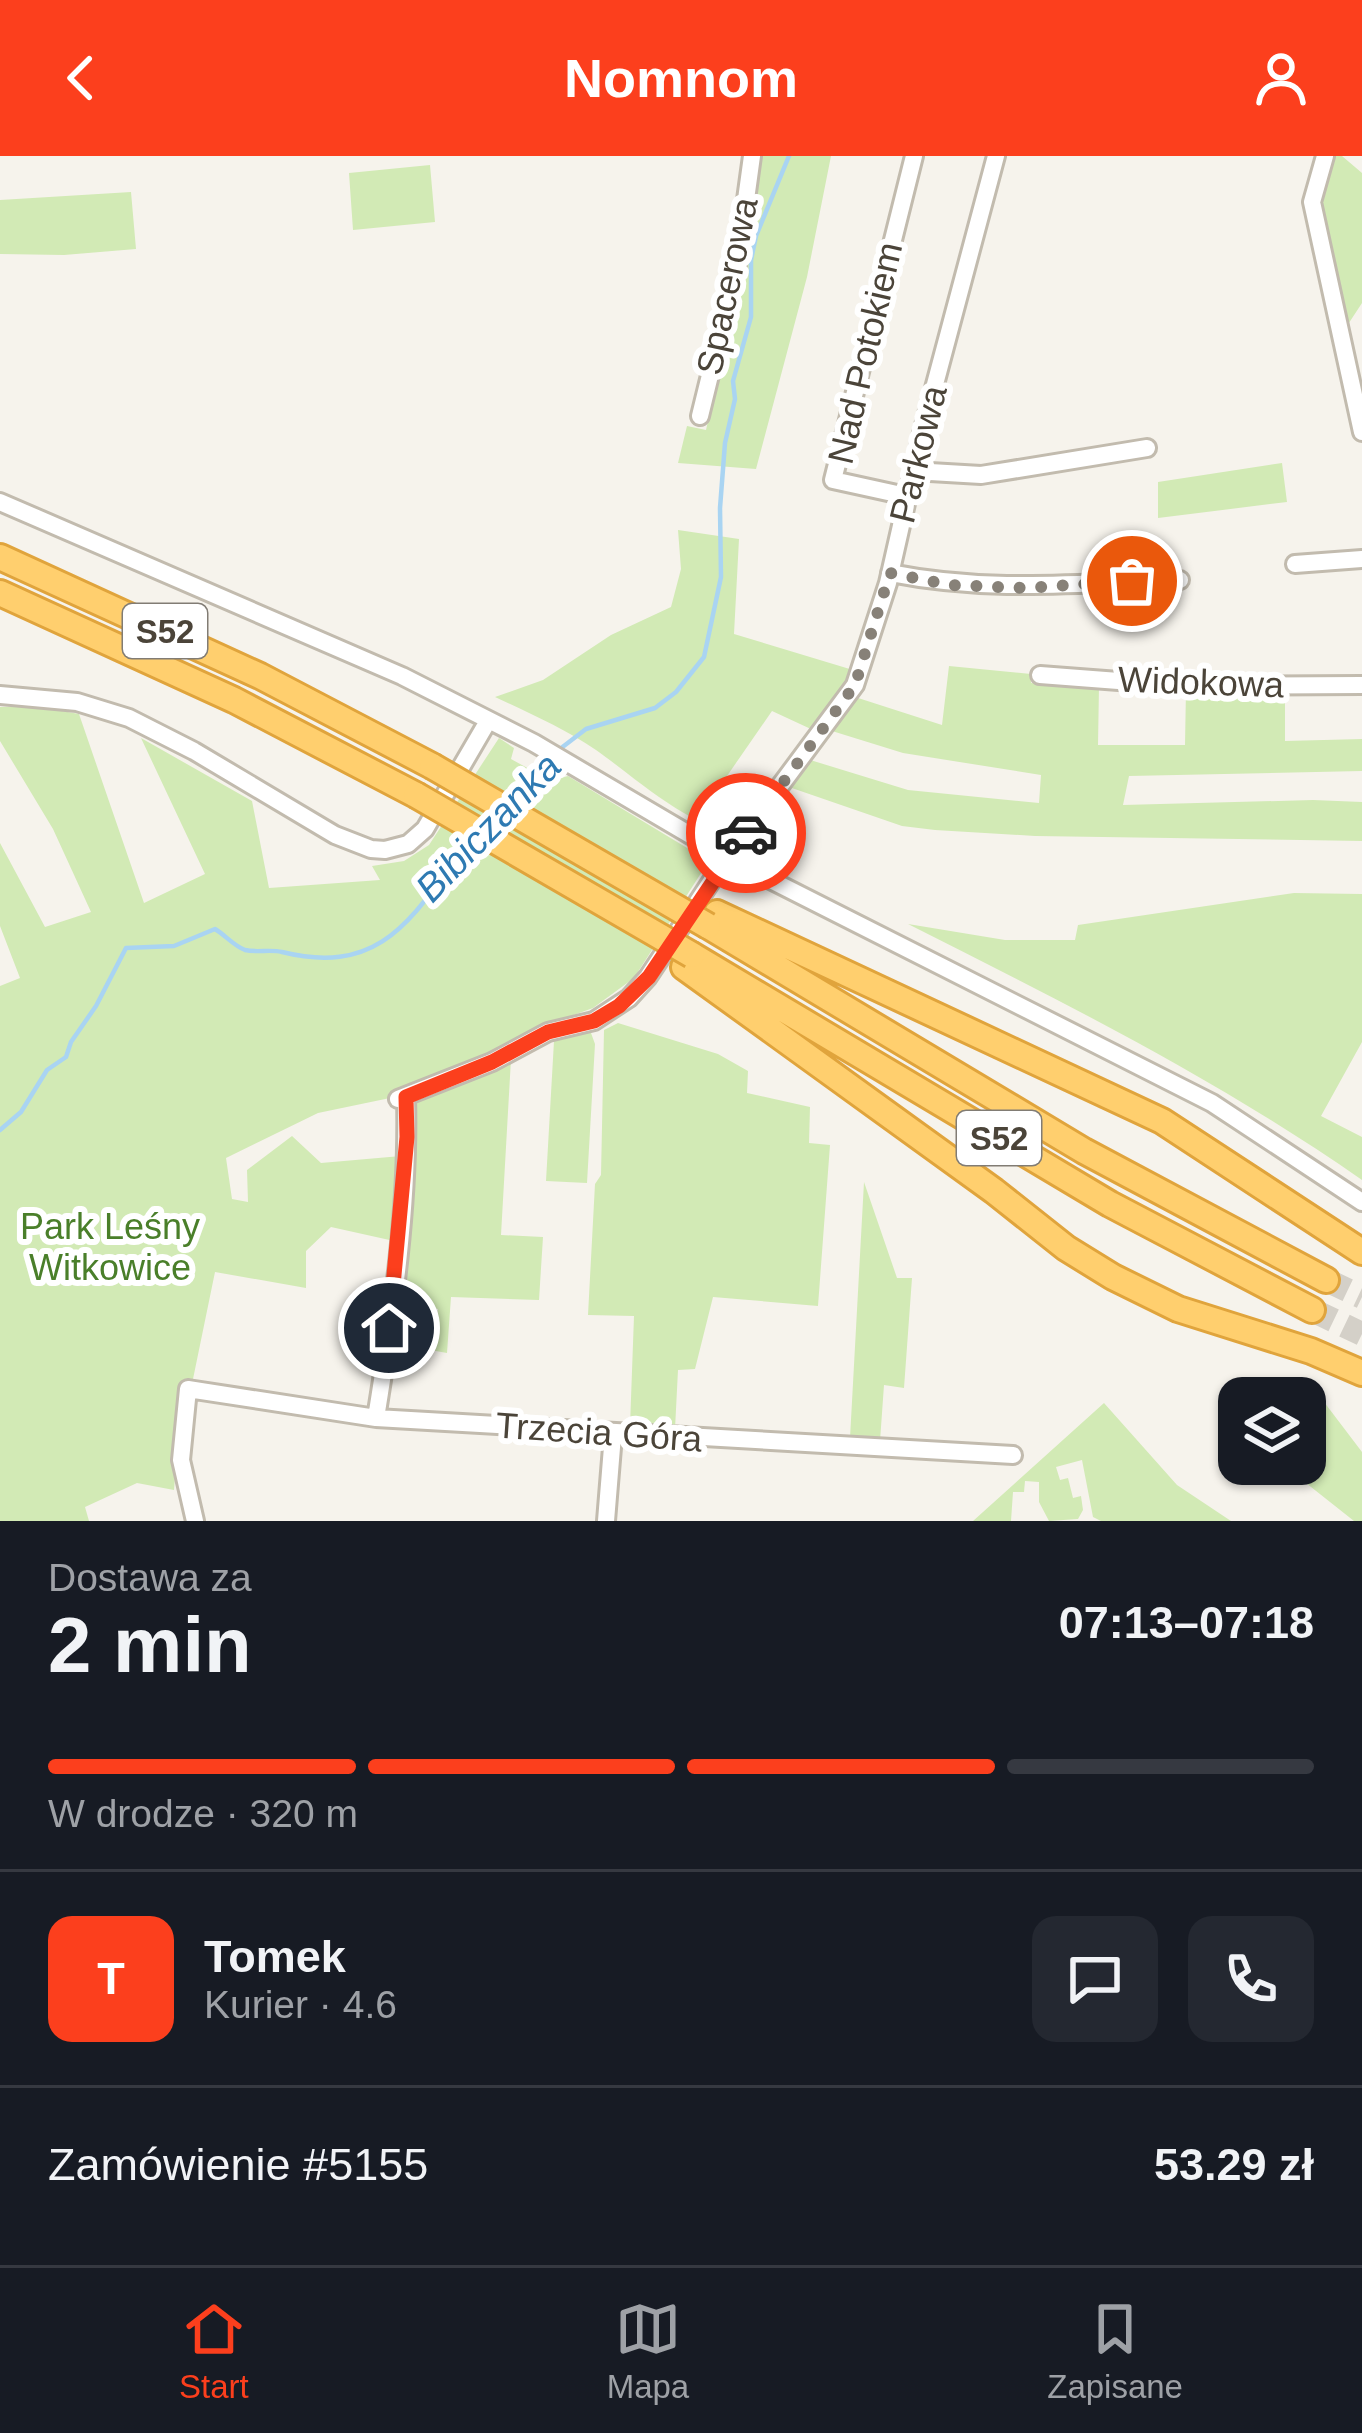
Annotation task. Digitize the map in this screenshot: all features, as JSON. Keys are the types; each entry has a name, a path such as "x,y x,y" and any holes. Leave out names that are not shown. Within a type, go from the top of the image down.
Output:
{"highway":[{"name":"S52","path":"0,557 260,676 432,766 631,880 712,919 1084,1151 1325,1280"},
{"name":"S52","path":"0,593 234,700 416,795 610,906 688,961 1110,1204 1312,1310"},
{"path":"712,919 1162,1121 1362,1252"},
{"path":"688,961 1066,1248 1113,1277 1178,1309 1311,1351 1358,1374"}],"street":[{"name":"Spacerowa","path":"700,416 737,265 752,156"},
{"name":"Nad Potokiem","path":"906,496 833,480 914,156"},
{"name":"Parkowa","path":"376,1418 394,1294 407,1137 402,1098 492,1062 548,1032 594,1021 619,1006 649,977 728,856 855,685 890,573 906,496 997,156"},
{"path":"1325,156 1312,202 1362,432"},
{"path":"913,471 981,475 1147,448"},
{"path":"0,502 381,667 553,754 728,856 1212,1103 1362,1202"},
{"path":"1295,565 1362,559"},
{"path":"890,573 950,585 1025,588 1180,580"},
{"name":"Widokowa","path":"1040,675 1184,686 1362,685"},
{"path":"0,695 77,702 129,718 335,835 385,850 408,844 424,829 488,721"},
{"name":"Trzecia Góra","path":"195,1521 181,1460 188,1389 376,1418 1013,1455"},
{"path":"606,1521 613,1435"}],"green space":[{"path":"761,156 831,156 807,277 756,469 678,463 687,426 706,430"},
{"path":"1329,156 1342,156 1362,173 1362,303 1343,332 1316,202"},
{"path":"430,165 435,222 353,230 349,173"},
{"path":"131,192 136,249 0,254 0,200"},
{"path":"1282,463 1287,502 1158,518 1158,482"},
{"path":"678,530 739,539 734,634 853,670 848,684 742,833 684,813 584,742 495,697 543,680 611,635 671,607 681,569","holes":["772,711 813,730 763,793 718,789"]},
{"path":"949,666 1031,674 1031,683 1099,686 1098,745 1185,745 1186,689 1285,690 1285,741 1362,739 1362,771 1129,776 1123,805 1362,802 1362,841 935,830 902,826 786,786 807,759 908,790 1039,803 1041,775 903,753 832,731 855,697 942,725"},
{"name":"Park Leśny Witkowice","path":"34,706 79,714 144,903 205,874 141,738 252,801 269,888 380,880 372,866 404,861 429,845 499,738 514,748 511,759 551,781 568,776 702,857 703,870 634,978 593,1008 535,1029 488,1059 390,1098 318,1113 226,1158 232,1199 248,1202 247,1170 292,1136 321,1163 401,1156 394,1241 331,1227 306,1251 306,1288 215,1272 193,1379 183,1380 174,1490 137,1483 85,1507 89,1521 0,1521 0,986 20,978 0,926 0,843 45,927 91,912 53,829 0,741 0,707"},
{"path":"1294,893 1362,894 1362,1042 1321,1116 1362,1137 1362,1180 1196,1076 908,924 1005,940 1075,940 1078,925"},
{"path":"618,1023 718,1054 748,1071 747,1093 810,1107 809,1143 830,1145 818,1306 713,1297 695,1369 678,1370 675,1429 630,1426 634,1316 588,1315 595,1184 601,1175 604,1030"},
{"path":"577,1029 591,1033 595,1044 587,1183 546,1181 554,1041"},
{"path":"511,1059 501,1235 543,1237 539,1300 451,1297 447,1353 392,1343 394,1332 434,1339 438,1309 399,1301 415,1098"},
{"path":"864,1182 897,1278 912,1278 904,1388 884,1385 880,1441 850,1438"},
{"path":"1104,1403 1177,1485 1231,1521 1101,1521 1093,1517 1082,1460 1056,1467 1060,1480 1068,1478 1073,1498 1081,1496 1083,1510 1078,1519 1049,1521 1039,1502 1039,1482 1025,1481 1024,1492 1013,1492 1011,1521 973,1521"},
{"path":"1326,1405 1362,1452 1362,1521 1354,1521 1309,1485 1326,1485"}],"waterway":[{"name":"Bibiczanka","path":"556,752 586,729 655,708 676,692 704,657 721,577 725,443 735,399 733,381 751,317 751,260 789,156"},
{"name":"Bibiczanka","path":"507,796 547,759"},
{"name":"Bibiczanka","path":"0,1130 21,1112 47,1070 66,1057 126,948 174,946 215,929 245,950 318,958 348,955 396,932 473,837"}],"tunnel":[{"path":"1326,1280 1362,1297"},
{"path":"1312,1310 1362,1334"}],"way so far":[{"path":"746,833 855,685 890,573 950,585 1025,588 1132,581"}],"route":[{"path":"389,1328 407,1137 406,1097 492,1062 548,1032 594,1021 619,1006 649,977 746,833"}]}
